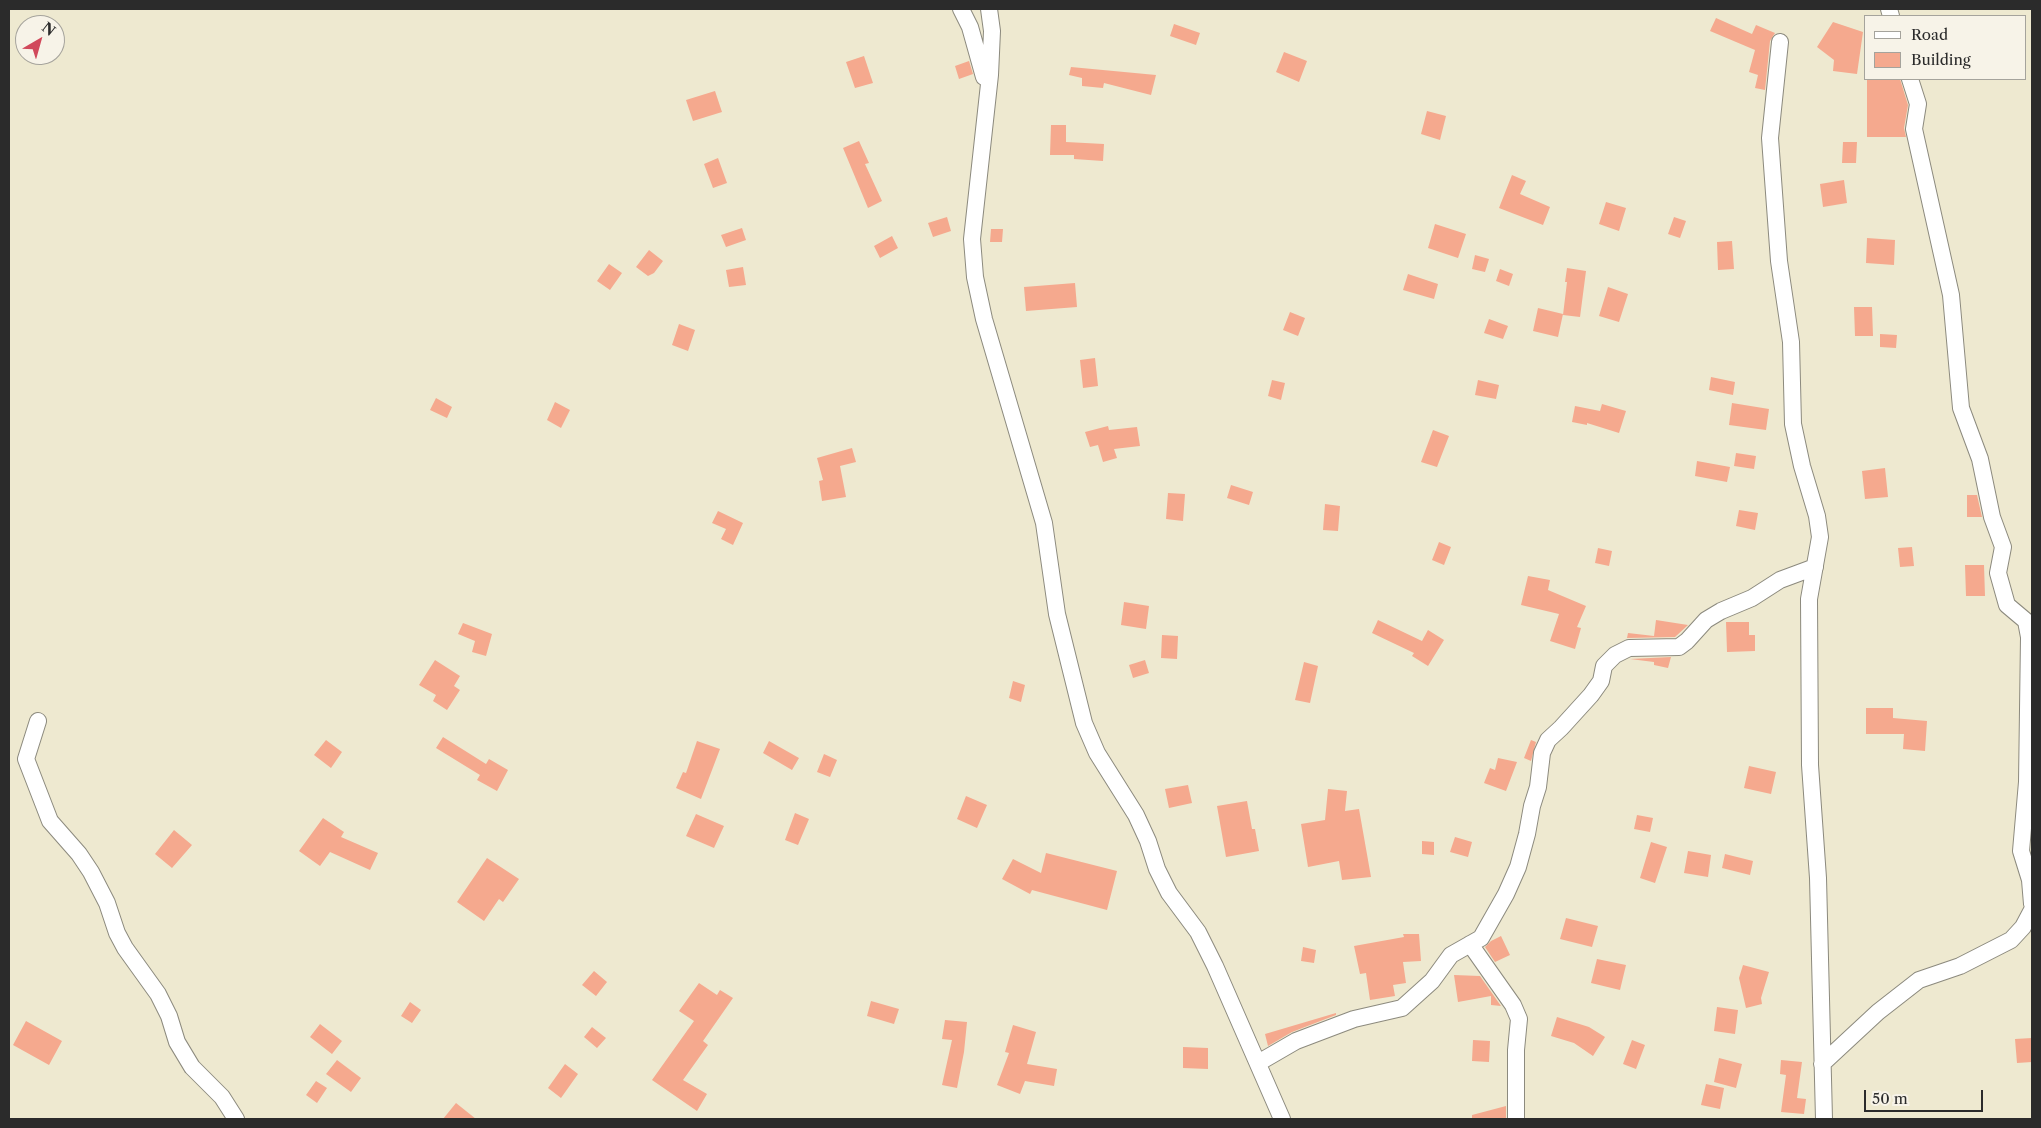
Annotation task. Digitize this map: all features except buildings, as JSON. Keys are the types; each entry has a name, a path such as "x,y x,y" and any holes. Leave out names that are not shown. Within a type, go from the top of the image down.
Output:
{"street":[{"path":"961,9 970,27 980,57 982,74 990,85"},
{"path":"989,9 992,31 990,85 972,239 975,277 984,319 1044,523 1057,614 1084,723 1097,753 1136,815 1156,868 1169,893 1198,932 1215,966 1282,1119"},
{"path":"1780,42 1770,138 1778,261 1791,342 1793,424 1802,466 1817,516 1820,537 1809,599 1810,765 1818,878 1824,1119"},
{"path":"1910,80 1918,104 1914,129 1951,295 1961,408 1980,459 1992,517 2003,547 1998,573 2005,597 2008,604 2026,621 2029,637 2027,782 2021,852 2030,880 2032,904"},
{"path":"1258,1063 1296,1041 1354,1019 1402,1008 1432,981 1451,955 1480,938 1506,894 1518,867 1538,787 1542,753 1548,740 1591,695 1601,681 1604,666 1615,655 1629,648 1679,647 1706,620 1720,611 1752,598 1780,580 1815,567"},
{"path":"38,721 31,738 26,759 50,821 79,854 91,872 107,903 117,933 158,994 170,1016 178,1042 192,1067 222,1097 236,1119"},
{"path":"1822,1064 1878,1012 1919,980 1960,966 2010,940 2023,926 2032,910"},
{"path":"1470,944 1513,1005 1519,1019 1516,1050 1516,1119"}]}
